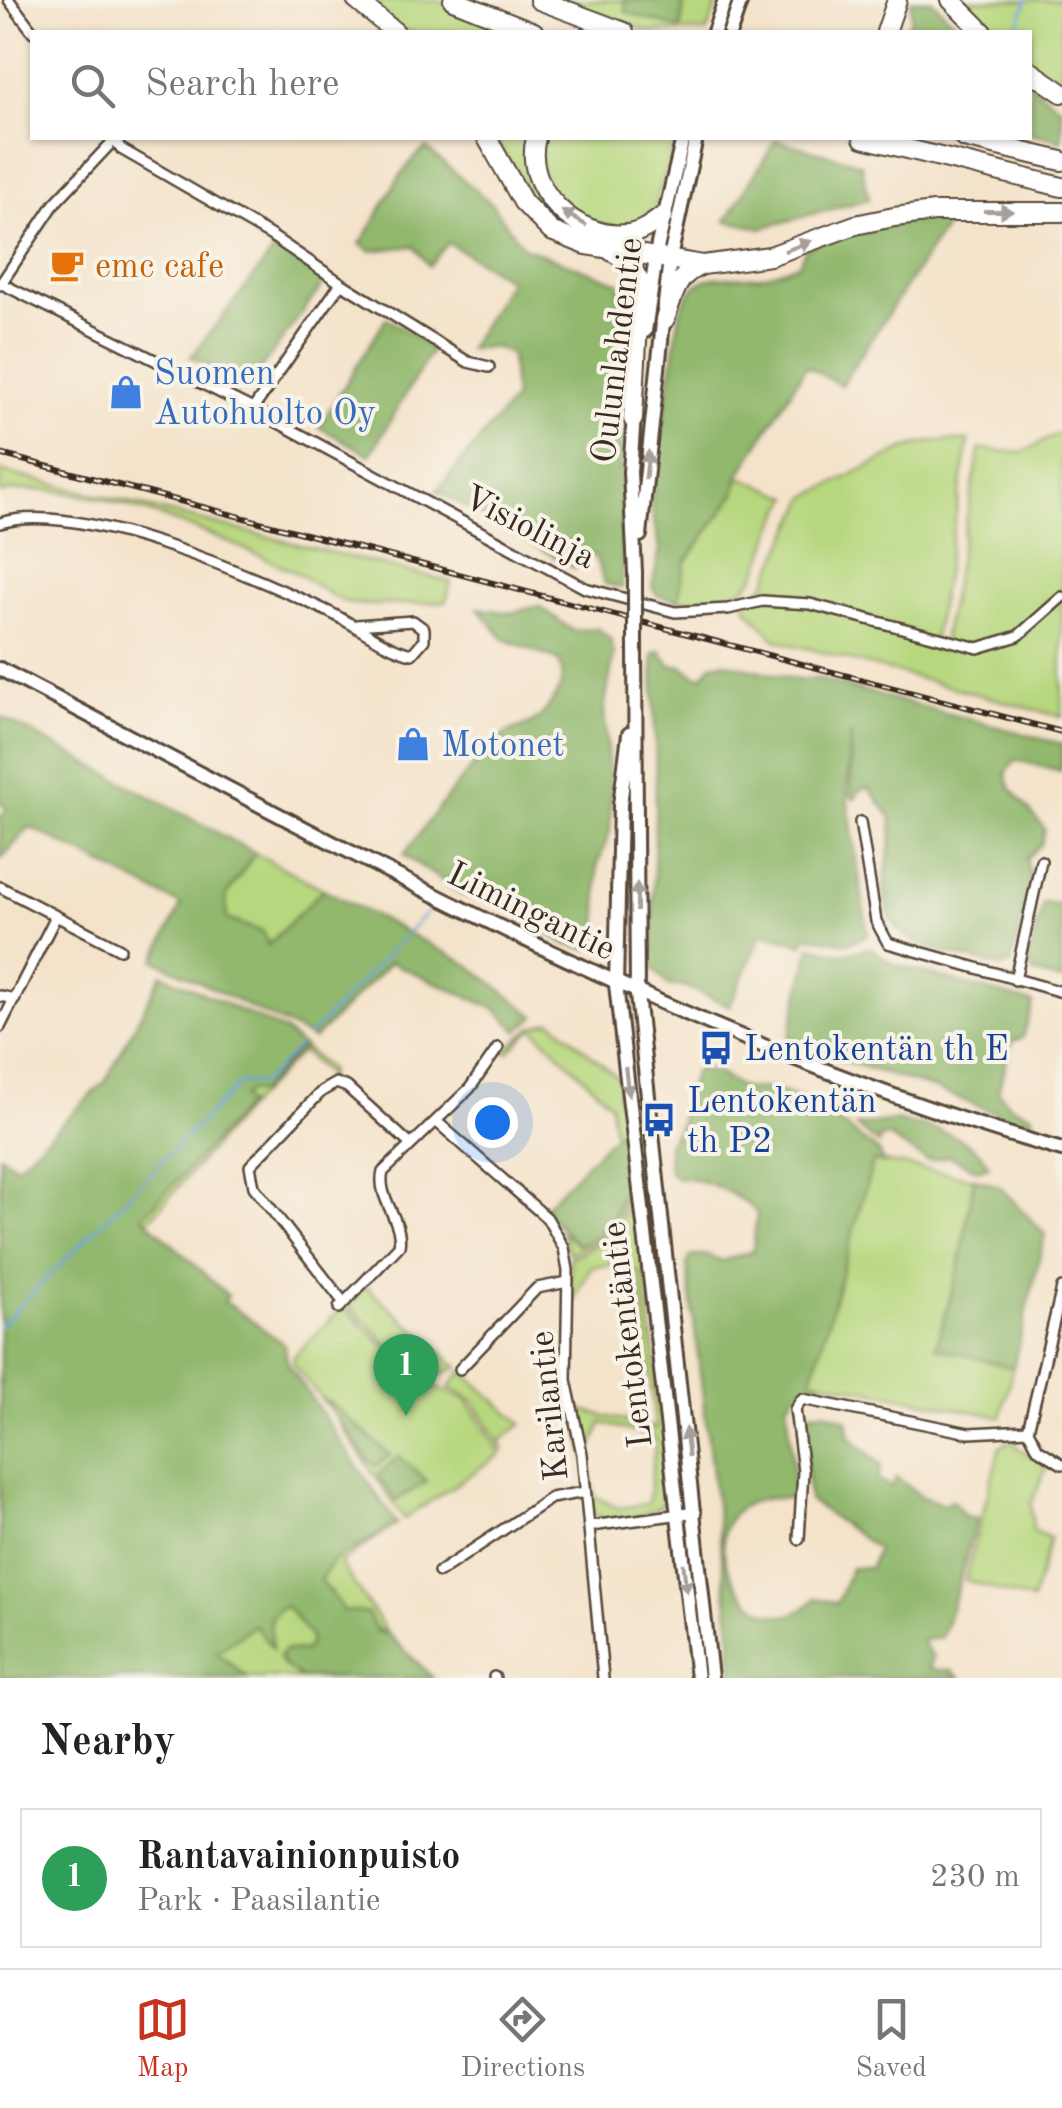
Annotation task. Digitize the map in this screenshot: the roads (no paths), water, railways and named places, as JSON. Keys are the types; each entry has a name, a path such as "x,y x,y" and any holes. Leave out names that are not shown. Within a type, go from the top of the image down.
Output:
{"highway":[{"path":"356,0 394,30"},
{"path":"453,0 529,30"},
{"path":"539,0 619,30"},
{"path":"887,30 897,0"},
{"path":"951,0 981,30"},
{"path":"1032,71 1062,93"},
{"path":"488,140 536,218 569,240 703,264 770,256 855,225 894,217 934,212 1062,212"},
{"path":"535,140 533,148 539,184 570,217 609,234 629,234 663,216"},
{"path":"871,140 1062,187"},
{"path":"973,140 1062,161"},
{"path":"606,248 628,261 640,282 633,419"},
{"path":"665,319 679,279 703,264"}],"main road":[{"path":"732,26 742,0"},
{"name":"Oulunlahdentie","path":"636,572 665,319 663,216 682,140"},
{"name":"Oulunlahdentie","path":"637,995 633,702 636,572 630,472 633,419 663,257 695,140"},
{"name":"Limingantie","path":"0,669 432,895 637,995 936,1114 1062,1150"},
{"name":"Oulunlahdentie","path":"616,985 620,805 633,702"},
{"name":"Lentokentäntie","path":"616,985 697,1678"},
{"name":"Lentokentäntie","path":"637,995 711,1678"}],"street":[{"path":"9,0 32,30"},
{"path":"0,284 55,203 112,140"},
{"path":"114,140 121,150 270,235 468,362 489,367"},
{"path":"253,409 341,283"},
{"name":"Visiolinja","path":"0,284 253,409 585,588 647,605 693,612 762,601 795,602 978,648 1018,636 1062,597"},
{"path":"0,523 55,518 214,561 412,654 424,640 424,629 413,621 356,625"},
{"path":"860,822 876,921 888,943 1062,992"},
{"path":"1015,980 1041,861"},
{"path":"0,887 120,949"},
{"path":"0,1027 54,918"},
{"path":"0,996 16,999"},
{"path":"410,1144 348,1088 336,1083 322,1090 250,1166 254,1187 341,1306 399,1246 400,1234 381,1176 470,1088 498,1048"},
{"name":"Karilantie","path":"437,1122 552,1224 564,1248 568,1282 565,1368 591,1526 603,1678"},
{"path":"460,1369 536,1288 568,1282"},
{"path":"1062,1289 1028,1430 1038,1449 1062,1464"},
{"path":"799,1540 803,1471 795,1409 802,1399 969,1433 1028,1430"},
{"path":"439,1572 551,1498 585,1492"},
{"path":"591,1526 696,1512"}],"waterway":[{"path":"1017,30 1027,0"},
{"path":"308,1037 436,903"},
{"path":"0,1326 241,1082 262,1084 299,1046"}],"railway":[{"path":"0,454 1062,732"}],"place":[{"name":"emc cafe","path":"67,265"},
{"name":"Suomen Autohuolto Oy","path":"126,392"},
{"name":"Motonet","path":"413,744"},
{"name":"Lentokentän th E","path":"716,1048"},
{"name":"Lentokentän th P2","path":"659,1120"},
{"name":"Rantavainionpuisto","path":"406,1416"}]}
